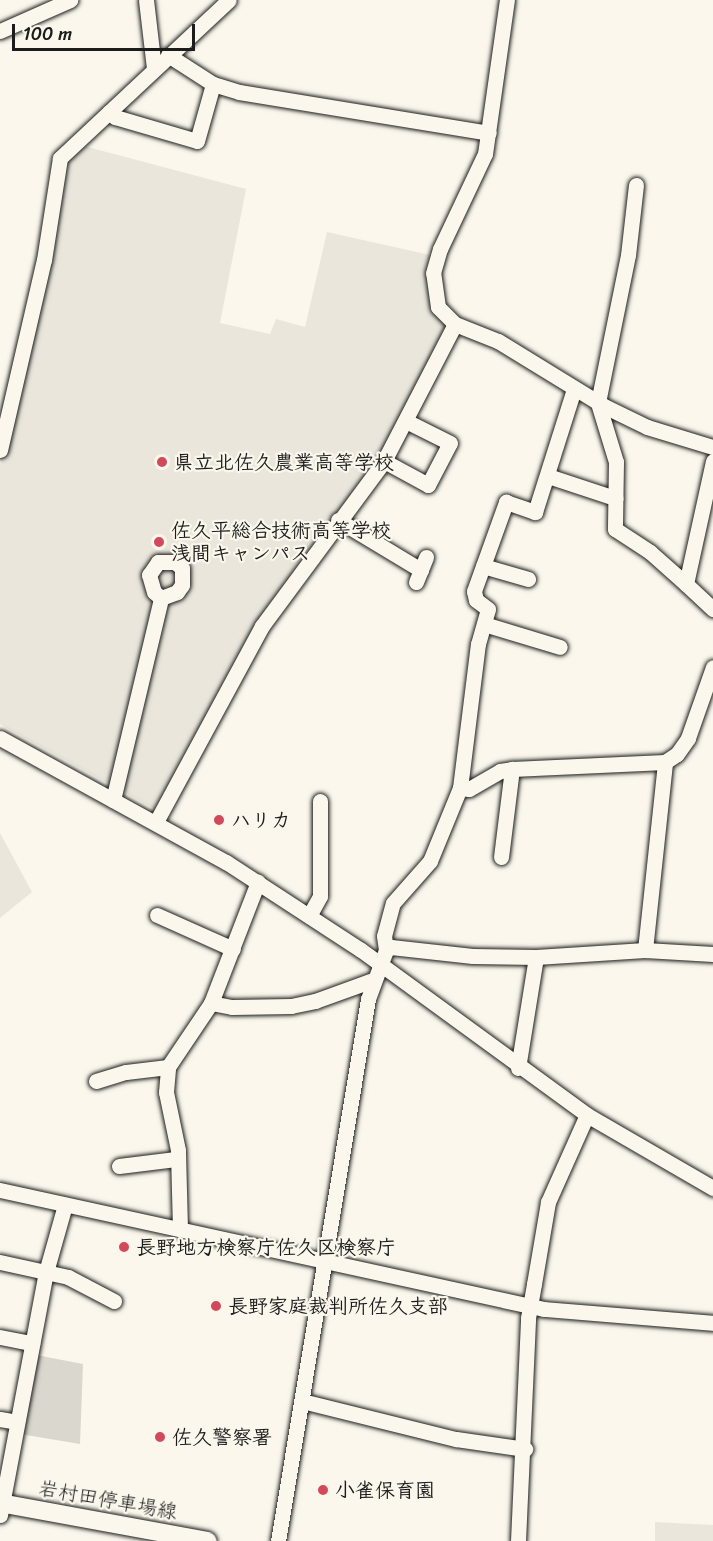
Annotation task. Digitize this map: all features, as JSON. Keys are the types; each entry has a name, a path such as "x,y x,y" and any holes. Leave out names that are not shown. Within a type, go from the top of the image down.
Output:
{"main road":[{"name":"岩村田停車場線","path":"1,1507 208,1541"}],"street":[{"path":"0,31 70,0"},
{"path":"146,0 154,68"},
{"path":"0,450 4,413 44,260 60,158 229,0"},
{"path":"503,2 489,133 478,174 434,264 433,290 438,307 455,324 498,341 598,403 647,426 713,447"},
{"path":"168,55 213,84 281,100 489,133"},
{"path":"109,112 115,117 196,141 213,84"},
{"path":"636,185 628,255 598,403 616,462 615,529 686,584 713,609"},
{"path":"156,822 262,626 338,520 384,461 408,422 455,324"},
{"path":"386,950 384,936 388,915 399,894 430,861 460,788 478,644 488,606 474,594 483,566 506,502 535,512 574,389"},
{"path":"384,461 429,485 450,443 408,422"},
{"path":"686,584 713,461"},
{"path":"548,476 615,498"},
{"path":"338,520 421,570"},
{"path":"483,566 528,579"},
{"path":"113,800 161,598"},
{"path":"484,624 560,646"},
{"path":"460,788 469,789 500,771 512,769 665,762 677,754 688,738 713,667"},
{"path":"0,738 156,822 258,882 378,964 518,1068 587,1115 713,1188"},
{"path":"645,950 665,762"},
{"path":"501,857 512,769"},
{"path":"309,916 320,896 320,801"},
{"path":"180,1229 176,1159 178,1150 166,1092 168,1067 211,1003 258,882"},
{"path":"157,915 233,949"},
{"path":"278,1541 372,980 386,950 392,947 536,957 645,950 713,954"},
{"path":"518,1068 536,957"},
{"path":"211,1003 232,1008 291,1006 315,1001 372,980"},
{"path":"96,1081 126,1072 168,1067"},
{"path":"518,1541 525,1449 531,1306 548,1202 587,1115"},
{"path":"119,1166 176,1159"},
{"path":"0,1190 531,1306 713,1323"},
{"path":"1,1507 46,1272 65,1205"},
{"path":"0,1262 68,1277 114,1301"},
{"path":"0,1337 32,1343"},
{"path":"302,1401 456,1439 525,1449"},
{"path":"0,1419 17,1422"}],"shaded area":[{"name":"佐久平総合技術高等学校 浅間キャンパス","path":"84,146 246,189 220,323 270,334 276,319 305,327 327,232 430,255 427,267 429,297 447,325 396,433 261,618 155,809 0,724 0,466 70,157"},
{"path":"0,833 32,892 0,918"},
{"path":"36,1355 83,1364 80,1444 20,1434"},
{"path":"655,1522 713,1525 713,1541 655,1541"}],"place":[{"name":"県立北佐久農業高等学校","path":"162,462"},
{"name":"佐久平総合技術高等学校 浅間キャンパス","path":"159,542"},
{"name":"ハリカ","path":"219,820"},
{"name":"長野地方検察庁佐久区検察庁","path":"124,1247"},
{"name":"長野家庭裁判所佐久支部","path":"216,1306"},
{"name":"佐久警察署","path":"160,1437"},
{"name":"小雀保育園","path":"323,1490"}]}
